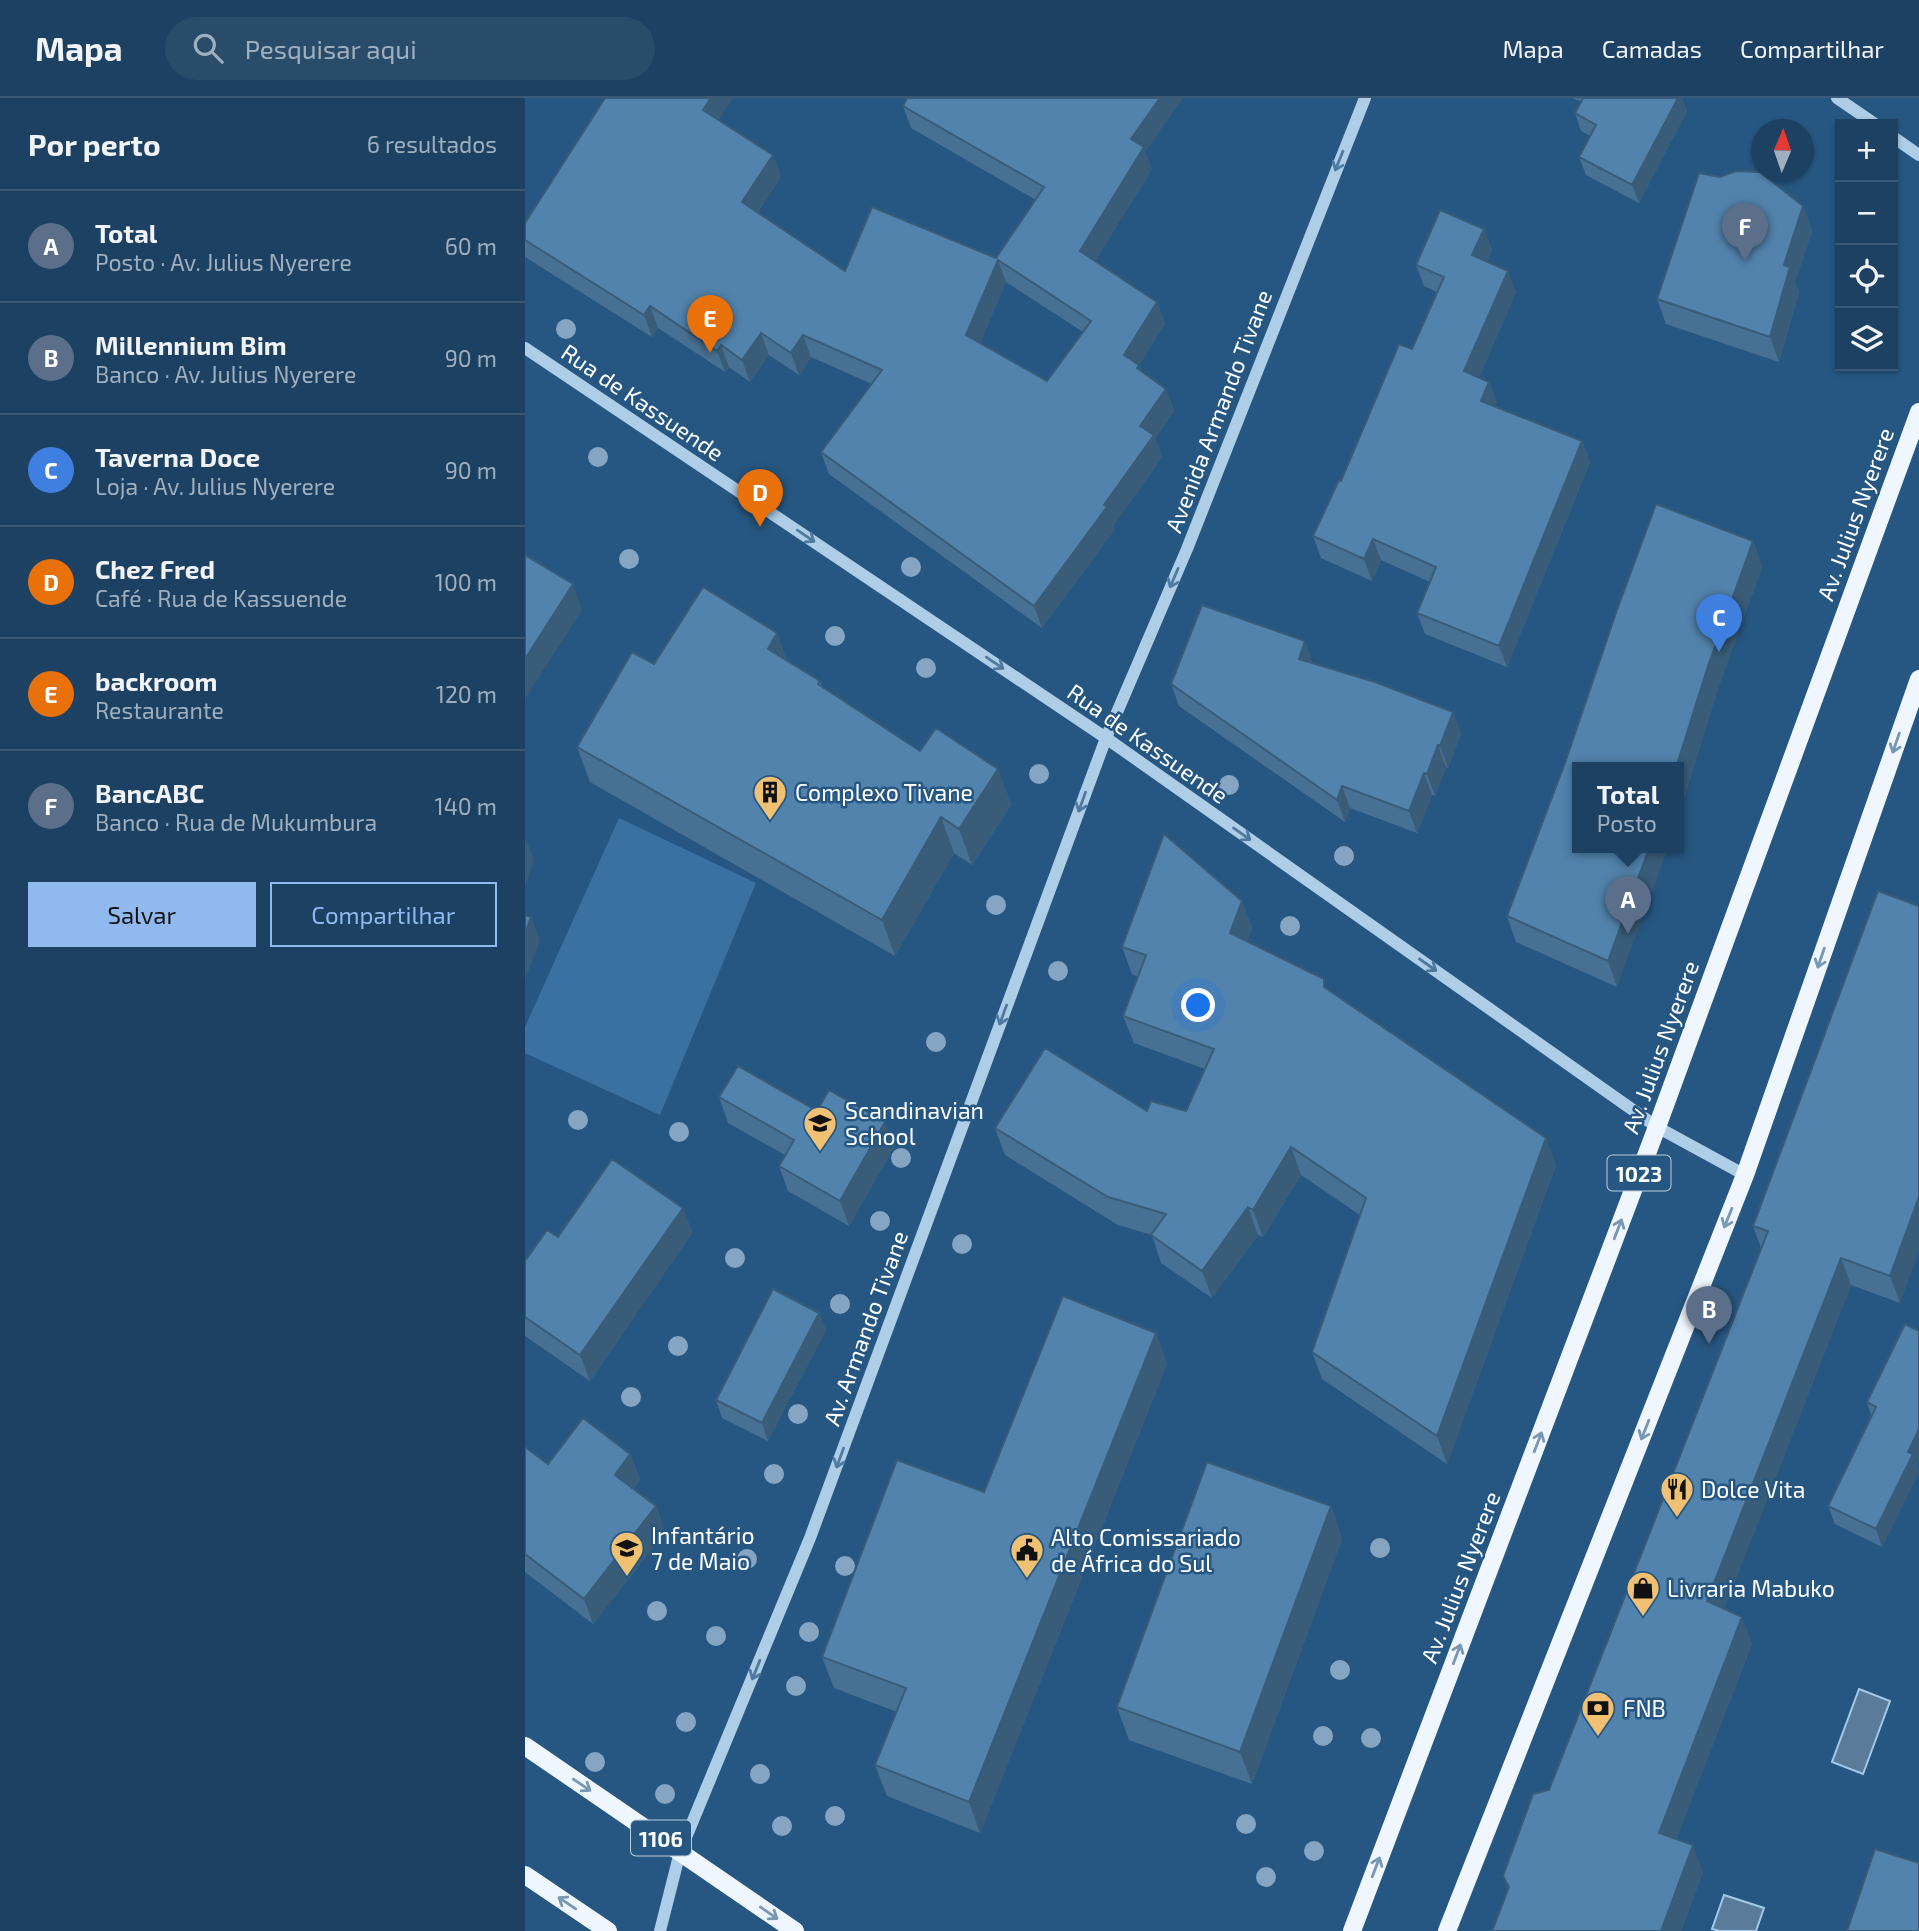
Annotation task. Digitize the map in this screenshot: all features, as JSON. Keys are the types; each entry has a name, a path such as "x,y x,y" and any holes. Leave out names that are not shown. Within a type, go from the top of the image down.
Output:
{"main road":[{"name":"Av. Julius Nyerere","path":"1352,1931 1657,1126 1915,433 1919,412"},
{"path":"1447,1931 1745,1175 1919,678"},
{"name":"1106","path":"525,1746 796,1931"},
{"path":"525,1875 608,1931"}],"street":[{"name":"Avenida Armando Tivane","path":"1106,738 1187,549 1364,98"},
{"path":"1837,98 1868,119"},
{"path":"1898,140 1919,155"},
{"name":"Rua de Kassuende","path":"525,348 1106,738 1657,1126 1745,1175"},
{"name":"Av. Armando Tivane","path":"660,1931 680,1852 810,1538 1106,738"}],"shaded area":[{"path":"619,818 756,883 660,1115 525,1053 525,1027"},
{"path":"1859,1689 1890,1701 1863,1774 1832,1762"},
{"path":"1724,1895 1764,1908 1756,1931 1712,1929"}],"building":[{"path":"605,98 711,98 703,110 773,155 742,202 845,271 872,207 996,258 1044,187 903,106 907,98 1160,98 1131,139 1144,147 1080,251 1157,302 1124,355 1166,389 1140,426 1154,435 1104,505 1107,507 1034,606 821,452 882,370 803,335 791,353 761,333 742,360 721,345 717,351 650,306 644,315 525,240 525,223","holes":["998,260 1091,321 1047,381 966,335"]},
{"path":"1583,98 1678,98 1632,185 1579,157 1596,125 1575,113"},
{"path":"1736,171 1751,172 1751,182 1773,182 1803,206 1784,265 1790,267 1770,337 1657,299 1699,173 1720,177"},
{"path":"1440,210 1484,229 1472,255 1508,271 1464,371 1489,382 1481,401 1582,441 1499,646 1417,613 1436,567 1373,539 1364,559 1313,536 1339,480 1341,481 1399,344 1412,349 1444,277 1416,265"},
{"path":"1656,504 1753,541 1708,666 1678,762 1572,762 1572,853 1647,853 1608,961 1507,916 1565,763"},
{"path":"525,555 573,584 525,659"},
{"path":"703,587 777,633 768,649 820,681 818,684 920,751 936,728 998,769 959,829 941,817 882,920 577,747 632,652 654,664"},
{"path":"1202,605 1305,641 1299,659 1375,682 1453,712 1409,811 1342,786 1337,800 1171,684"},
{"path":"1164,834 1242,901 1230,933 1324,979 1324,987 1546,1138 1437,1436 1312,1352 1366,1198 1291,1147 1253,1210 1248,1207 1202,1271 1151,1235 1166,1214 1108,1197 995,1128 1045,1048 1147,1111 1151,1101 1186,1111 1214,1049 1123,1016 1146,955 1122,947"},
{"path":"1878,891 1919,906 1919,1197 1890,1276 1841,1258 1707,1601 1742,1617 1659,1833 1693,1845 1661,1931 1492,1931 1509,1887 1503,1876 1533,1794 1549,1790 1768,1231 1753,1226"},
{"path":"525,915 531,917 525,933"},
{"path":"738,1066 817,1111 829,1090 885,1122 840,1201 779,1166 794,1140 719,1097"},
{"path":"612,1159 683,1208 580,1355 525,1317 525,1261 547,1230 558,1237"},
{"path":"773,1289 819,1313 762,1423 716,1400"},
{"path":"1063,1296 1156,1333 969,1802 875,1765 906,1688 822,1657 897,1460 984,1492"},
{"path":"1905,1324 1919,1331 1919,1429 1908,1452 1913,1454 1876,1529 1828,1506 1876,1407 1867,1402"},
{"path":"583,1418 630,1454 615,1475 656,1506 584,1599 525,1554 525,1447 548,1464"},
{"name":"Alto Comissariado de África do Sul","path":"1207,1462 1331,1506 1240,1752 1117,1707"},
{"path":"1875,1849 1919,1863 1919,1931 1847,1931"}],"place":[{"name":"BancABC","path":"1745,261"},
{"name":"backroom","path":"710,353"},
{"name":"Chez Fred","path":"760,527"},
{"name":"Taverna Doce","path":"1719,652"},
{"name":"Complexo Tivane","path":"770,822"},
{"name":"Total","path":"1628,934"},
{"name":"Scandinavian School","path":"820,1153"},
{"name":"Millennium Bim","path":"1709,1344"},
{"name":"Dolce Vita","path":"1677,1519"},
{"name":"Infantário 7 de Maio","path":"627,1578"},
{"name":"Alto Comissariado de África do Sul","path":"1027,1580"},
{"name":"Livraria Mabuko","path":"1643,1618"},
{"name":"FNB","path":"1598,1738"}]}
